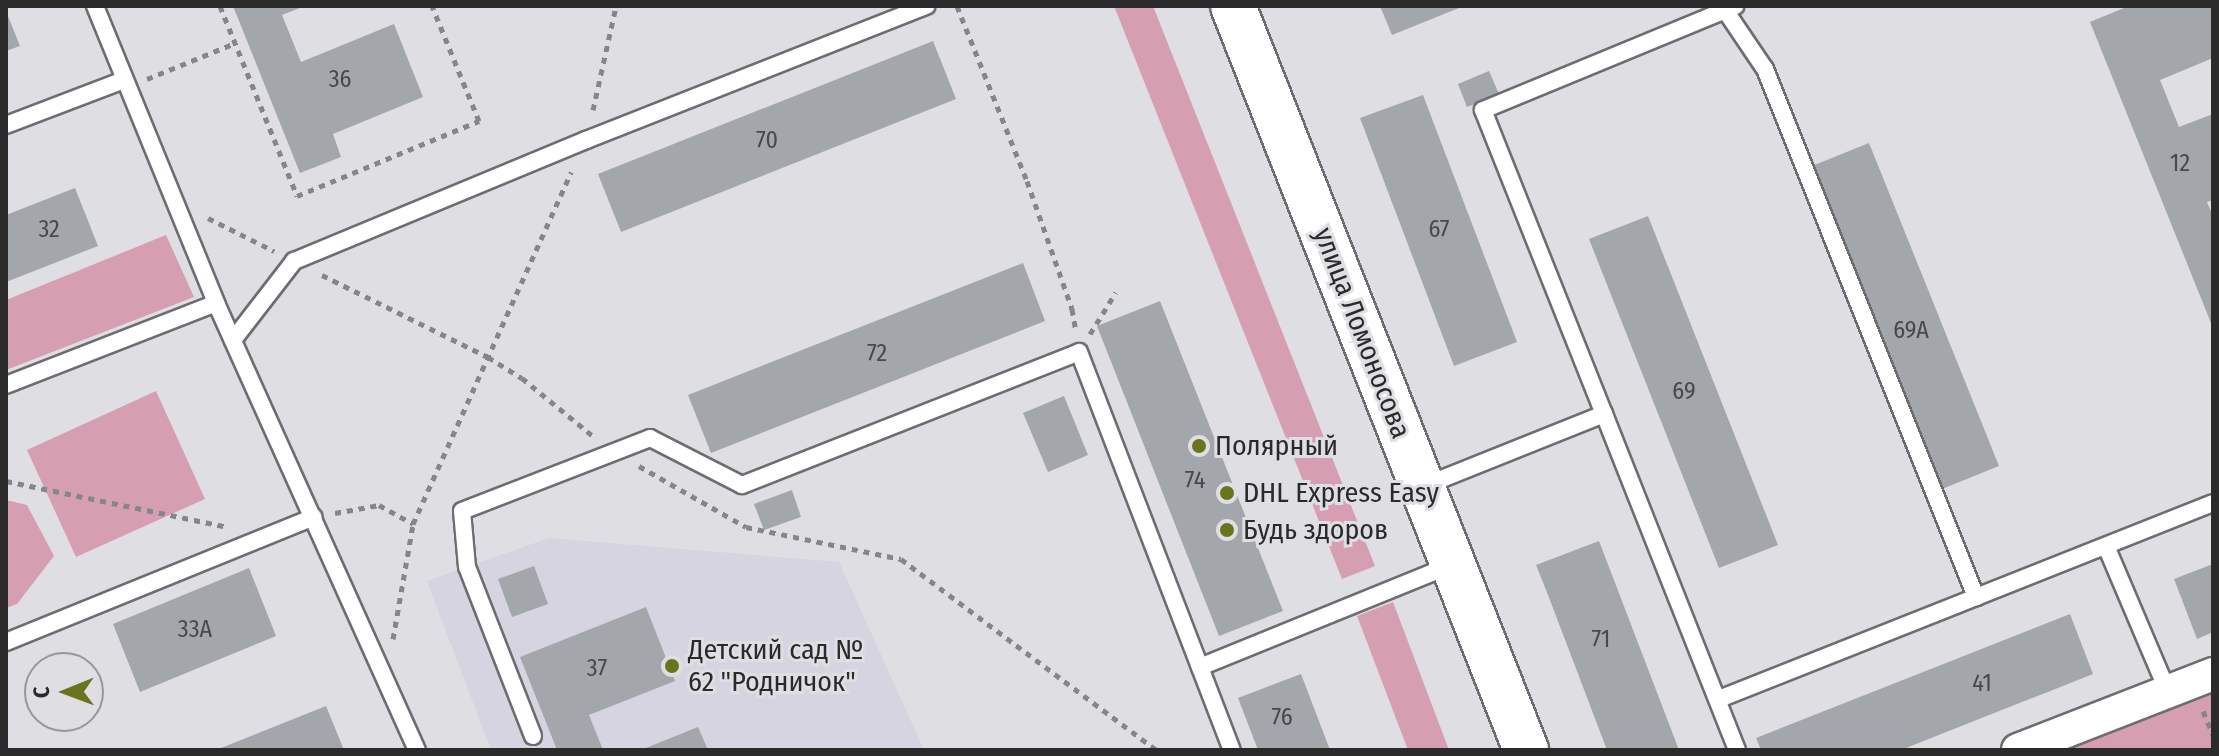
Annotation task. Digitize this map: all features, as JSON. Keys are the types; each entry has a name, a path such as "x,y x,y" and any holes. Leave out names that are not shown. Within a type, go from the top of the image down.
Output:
{"main road":[{"name":"улица Ломоносова","path":"1233,6 1526,750"}],"street":[{"path":"2018,750 2213,674"}],"lane":[{"path":"95,6 216,303 417,750"},
{"path":"233,340 294,261 586,140 927,6"},
{"path":"1737,750 1483,110 1730,8 1765,69 1976,597"},
{"path":"6,125 125,84"},
{"path":"6,385 216,303"},
{"path":"533,736 467,567 462,511 650,438 742,485 1079,352 1232,750"},
{"path":"1422,486 1604,414"},
{"path":"1719,699 2213,503"},
{"path":"6,642 314,517"},
{"path":"2106,546 2168,692"},
{"path":"1200,667 1452,564"}],"path":[{"path":"220,6 297,196 479,121 432,6"},
{"path":"386,680 413,524 586,140 616,6"},
{"path":"957,6 1027,181 1072,309 1079,352"},
{"path":"125,84 235,43"},
{"path":"1079,352 1116,292"},
{"path":"6,481 269,536"},
{"path":"314,517 379,505 413,524"}],"shaded area":[{"path":"1114,6 1153,6 1375,566 1342,579"},
{"path":"166,235 194,297 6,370 6,300"},
{"path":"156,391 205,499 76,557 27,450"},
{"path":"6,500 27,505 54,556 17,604 6,608"},
{"name":"Детский сад № 62 \"Родничок\"","path":"549,538 839,562 924,750 491,750 427,581"},
{"path":"1393,602 1449,750 1408,750 1357,616"},
{"path":"2213,693 2213,750 2065,750"}],"building":[{"path":"233,6 305,6 282,15 301,62 394,24 423,97 333,134 341,157 300,173"},
{"path":"1380,6 1464,6 1392,35"},
{"path":"2129,6 2213,6 2213,58 2160,80 2179,127 2213,114 2213,200 2207,202 2213,216 2213,328 2090,22"},
{"path":"6,11 20,46 6,51"},
{"path":"933,41 956,99 621,232 598,174"},
{"path":"1489,71 1499,94 1467,107 1458,84"},
{"path":"1423,95 1517,342 1454,366 1360,118"},
{"path":"1869,143 1999,466 1942,489 1812,166"},
{"path":"75,188 98,246 6,282 6,215"},
{"path":"1648,216 1778,545 1719,568 1589,239"},
{"path":"1023,263 1045,321 711,453 688,395"},
{"path":"1160,301 1283,611 1219,636 1097,326"},
{"path":"1064,396 1088,455 1048,472 1023,413"},
{"path":"792,490 801,517 764,530 754,504"},
{"path":"1599,541 1679,750 1607,750 1536,565"},
{"path":"2213,564 2213,632 2197,639 2174,579"},
{"path":"534,566 548,604 512,617 498,579"},
{"path":"249,568 276,636 140,692 113,624"},
{"path":"646,607 675,681 589,715 603,750 557,750 520,657"},
{"path":"2070,614 2093,674 1901,750 1761,750 1756,738"},
{"path":"1301,674 1330,750 1258,750 1238,698"},
{"path":"326,706 344,750 216,750"},
{"path":"698,727 708,750 641,750"}],"place":[{"name":"Полярный","path":"1199,446"},
{"name":"DHL Express Easy","path":"1227,493"},
{"name":"Будь здоров","path":"1227,530"},
{"name":"Детский сад № 62 \"Родничок\"","path":"672,666"}]}
